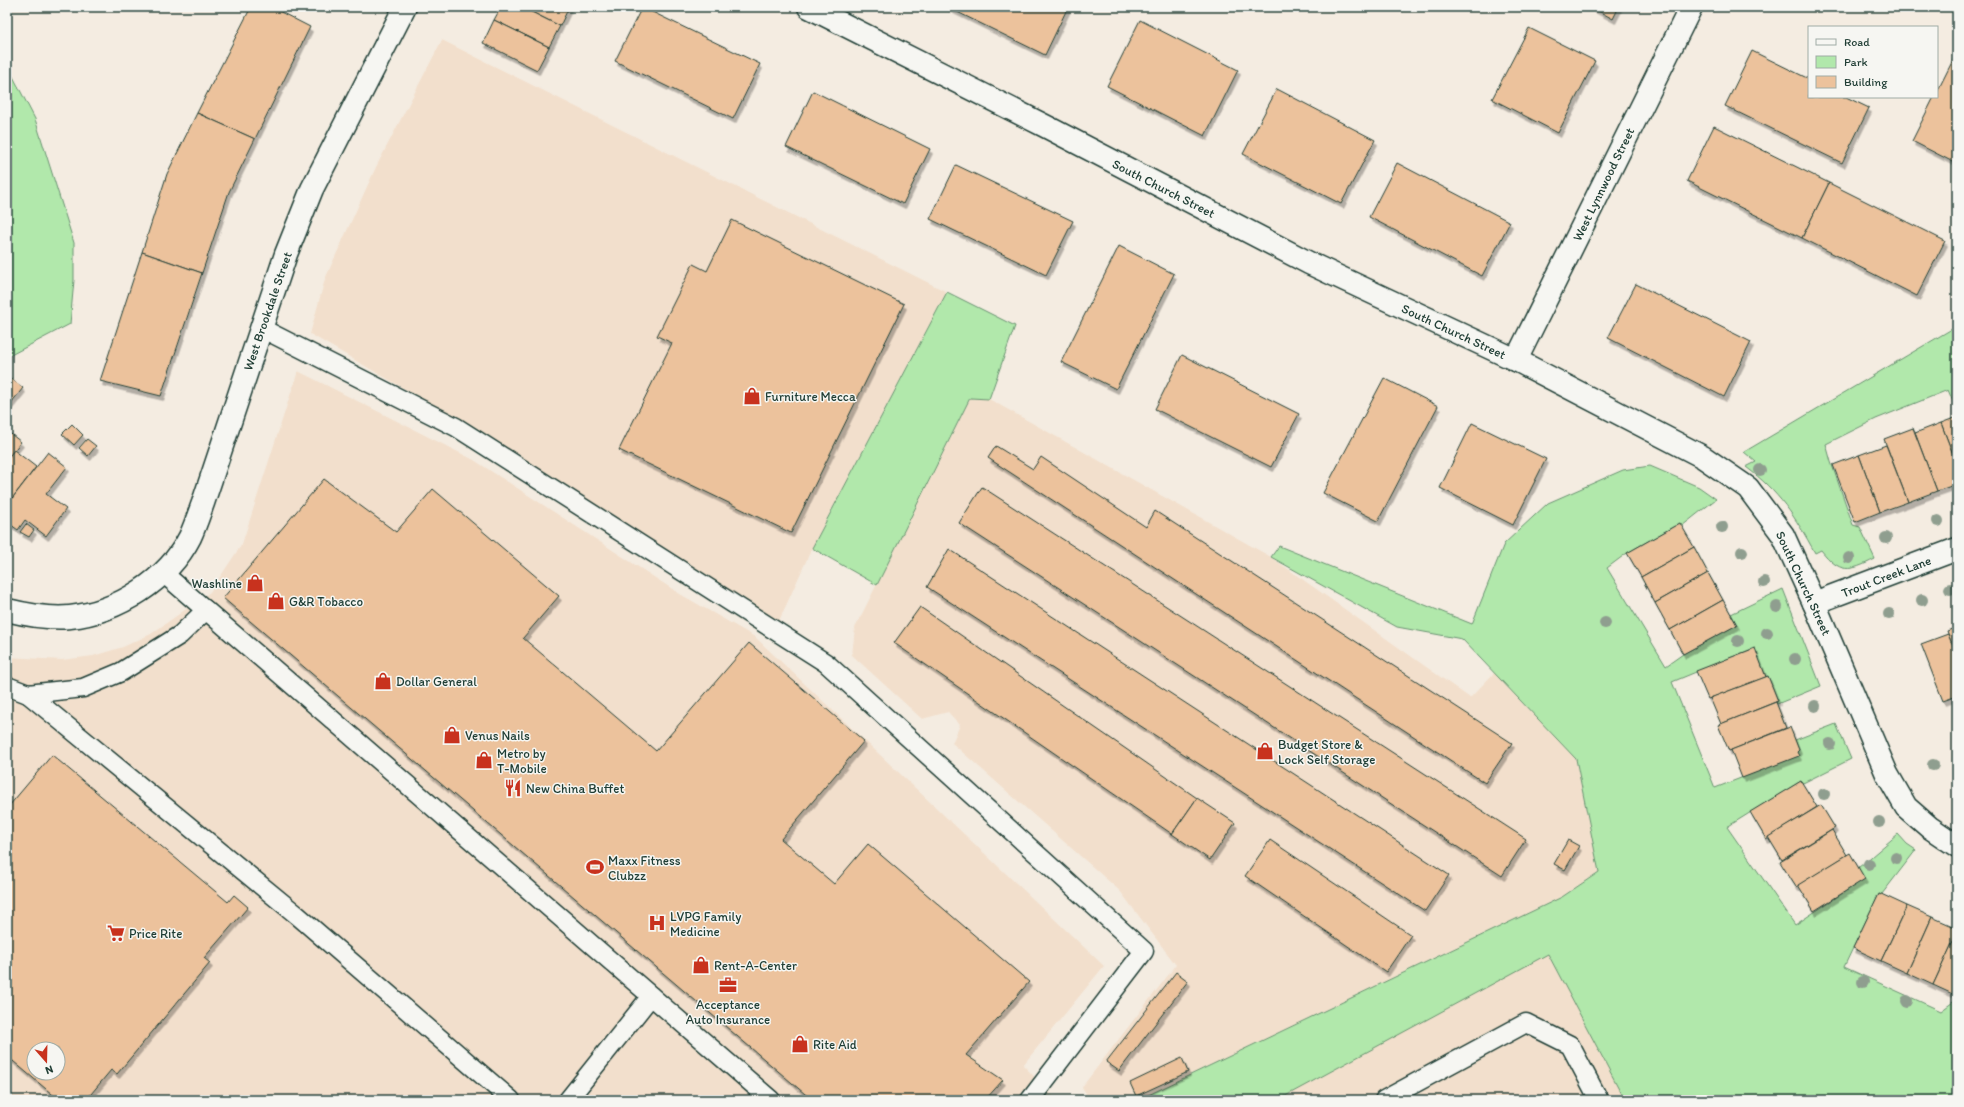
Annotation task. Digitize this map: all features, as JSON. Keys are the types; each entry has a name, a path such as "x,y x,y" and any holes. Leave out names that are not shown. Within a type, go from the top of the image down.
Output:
{"street":[{"name":"West Brookdale Street","path":"7,610 33,616 70,617 101,610 121,602 148,585 171,563 190,537 203,503 286,254 312,189 405,7"},
{"name":"South Church Street","path":"809,7 831,12 1309,263 1516,360 1703,457 1748,488 1783,535 1814,603 1887,774 1906,807 1930,827 1957,846"},
{"name":"West Lynnwood Street","path":"1516,360 1691,7"},
{"name":"Trout Creek Lane","path":"1814,603 1957,549"}],"lane":[{"path":"261,328 456,428 826,663 1144,951 1030,1100"},
{"path":"162,572 771,1100"},
{"path":"28,694 83,688 121,672 180,635 206,610"},
{"path":"7,686 28,694 297,915 511,1100"},
{"path":"568,1100 651,996"},
{"path":"1384,1100 1526,1023 1570,1045 1599,1100"}],"shaded area":[{"path":"442,40 947,292 812,548 779,621 472,428 310,334 325,279 376,167"},
{"path":"298,371 474,460 680,594 755,637 1104,966 1023,1065 1057,1100 7,1100 7,657 62,660 93,656 123,647 151,634 210,592 242,544"},
{"name":"Budget Store & Lock Self Storage","path":"970,398 989,399 1271,557 1470,698 1494,673 1576,759 1599,872 1562,897 1138,1100 1090,1100 1082,1087 1176,965 1120,891 952,743 960,725 948,712 922,719 852,655 855,628"},
{"path":"1554,938 1639,1100 1210,1100"}],"green space":[{"path":"7,65 35,119 74,243 74,280 70,324 7,357"},
{"path":"947,292 1015,326 989,399 970,398 877,585 812,548"},
{"path":"1957,326 1957,411 1948,390 1876,419 1826,444 1853,525 1860,527 1875,559 1851,568 1840,567 1828,558 1821,550 1815,553 1793,516 1777,495 1758,476 1746,467 1756,462 1744,452"},
{"path":"1650,466 1699,487 1716,499 1682,526 1680,523 1627,553 1607,568 1666,666 1683,654 1737,625 1731,614 1783,589 1821,686 1777,704 1776,702 1778,701 1768,676 1766,677 1754,648 1672,682 1715,788 1798,756 1797,752 1799,750 1795,740 1836,724 1851,759 1803,783 1801,781 1727,827 1795,925 1864,879 1858,868 1898,834 1907,844 1916,850 1882,894 1879,893 1844,967 1941,1011 1957,999 1957,1100 1625,1100 1548,954 1278,1100 1138,1100 1562,897 1599,872 1576,759 1462,639 1397,627 1271,557 1279,546 1472,624 1504,544 1548,503 1623,470"}],"building":[{"path":"251,7 271,7 310,27 255,139 197,113"},
{"path":"501,7 522,7 560,26 549,47 494,20"},
{"path":"522,7 569,7 560,26"},
{"path":"642,7 760,64 733,119 615,61"},
{"path":"947,7 1068,7 1045,55"},
{"path":"1591,7 1619,7 1613,19"},
{"path":"494,20 549,47 537,70 483,43"},
{"path":"1140,20 1238,70 1205,136 1107,86"},
{"path":"1529,28 1595,61 1558,133 1492,99"},
{"path":"1752,51 1808,79 1808,98 1848,98 1869,108 1842,163 1725,106"},
{"path":"1957,52 1957,164 1912,141 1934,98 1938,98 1938,90"},
{"path":"1277,89 1375,140 1341,204 1243,154"},
{"path":"813,91 930,149 903,204 786,147"},
{"path":"197,113 255,139 229,192 202,273 142,252 167,174"},
{"path":"1714,126 1829,183 1802,238 1687,181"},
{"path":"1397,163 1510,222 1482,276 1369,217"},
{"path":"956,165 1073,221 1046,275 930,219"},
{"path":"1829,183 1945,241 1917,296 1802,238"},
{"name":"Furniture Mecca","path":"732,220 904,304 791,533 619,450 672,343 657,336 693,264 707,271"},
{"path":"1119,246 1174,274 1116,389 1061,362"},
{"path":"142,252 202,273 161,396 100,381"},
{"path":"1636,284 1751,342 1724,397 1608,338"},
{"path":"1182,355 1299,414 1271,467 1155,409"},
{"path":"7,375 23,388 7,408"},
{"path":"1384,378 1438,406 1378,521 1323,493"},
{"path":"1957,417 1957,465 1941,423"},
{"path":"1472,423 1546,459 1513,525 1440,488"},
{"path":"1941,423 1957,465 1957,484 1937,491 1915,433"},
{"path":"72,424 83,435 74,445 62,434"},
{"path":"1913,428 1937,491 1908,502 1884,439"},
{"path":"7,431 21,442 7,459"},
{"path":"87,439 96,446 88,456 79,448"},
{"path":"1886,445 1908,502 1880,512 1859,455"},
{"path":"996,446 1033,469 1041,457 1146,527 1155,511 1512,743 1485,783 988,458"},
{"path":"14,450 36,467 7,505 7,459"},
{"path":"48,452 67,467 46,494 66,509 46,536 25,520 18,530 7,522 7,505"},
{"path":"1859,455 1880,512 1855,522 1833,465"},
{"path":"324,479 396,532 433,489 559,596 523,638 656,751 749,643 864,741 781,839 834,884 868,844 1029,982 966,1055 1003,1080 985,1100 812,1100 223,598"},
{"path":"982,487 1526,839 1502,876 959,523"},
{"path":"1680,523 1694,547 1641,577 1627,553"},
{"path":"26,524 34,530 29,537 20,532"},
{"path":"1694,547 1708,573 1655,603 1641,577"},
{"path":"949,549 1449,875 1425,911 927,587"},
{"path":"1708,573 1723,600 1670,630 1655,603"},
{"path":"1723,600 1737,625 1683,654 1670,630"},
{"path":"920,607 1197,798 1172,834 894,643"},
{"path":"1957,627 1957,657 1947,631"},
{"path":"1948,634 1957,657 1957,696 1943,701 1921,644"},
{"path":"1755,648 1766,677 1708,699 1696,671"},
{"path":"1768,676 1778,701 1721,724 1710,698"},
{"path":"1776,702 1786,728 1729,751 1718,725"},
{"path":"1790,727 1799,750 1797,752 1799,756 1742,778 1731,750"},
{"name":"Price Rite","path":"52,755 228,902 234,895 248,907 204,958 210,963 117,1074 111,1070 86,1100 59,1100 37,1081 66,1081 66,1041 26,1041 26,1072 7,1056 7,804 9,806"},
{"path":"1801,781 1817,807 1766,839 1750,812"},
{"path":"1197,798 1235,823 1210,860 1172,834"},
{"path":"1821,805 1835,828 1782,860 1768,837"},
{"path":"1832,830 1847,855 1796,887 1780,862"},
{"path":"1270,840 1411,935 1386,972 1245,876"},
{"path":"1568,840 1579,846 1565,870 1554,864"},
{"path":"1850,853 1865,879 1814,911 1798,885"},
{"path":"1879,893 1907,906 1881,961 1853,948"},
{"path":"1907,906 1932,917 1907,973 1881,961"},
{"path":"1932,917 1957,928 1957,933 1933,985 1907,973"},
{"path":"1957,933 1957,996 1933,985"},
{"path":"1176,972 1188,981 1119,1071 1106,1062"},
{"path":"1182,1058 1188,1072 1136,1096 1130,1083"}],"place":[{"name":"Furniture Mecca","path":"752,396"},
{"name":"Washline","path":"255,583"},
{"name":"G&R Tobacco","path":"276,601"},
{"name":"Dollar General","path":"383,681"},
{"name":"Venus Nails","path":"452,735"},
{"name":"Budget Store & Lock Self Storage","path":"1265,751"},
{"name":"Metro by T-Mobile","path":"484,760"},
{"name":"New China Buffet","path":"513,788"},
{"name":"Maxx Fitness Clubzz","path":"595,867"},
{"name":"LVPG Family Medicine","path":"657,923"},
{"name":"Price Rite","path":"116,933"},
{"name":"Rent-A-Center","path":"701,965"},
{"name":"Acceptance Auto Insurance","path":"728,985"},
{"name":"Rite Aid","path":"800,1044"}]}
